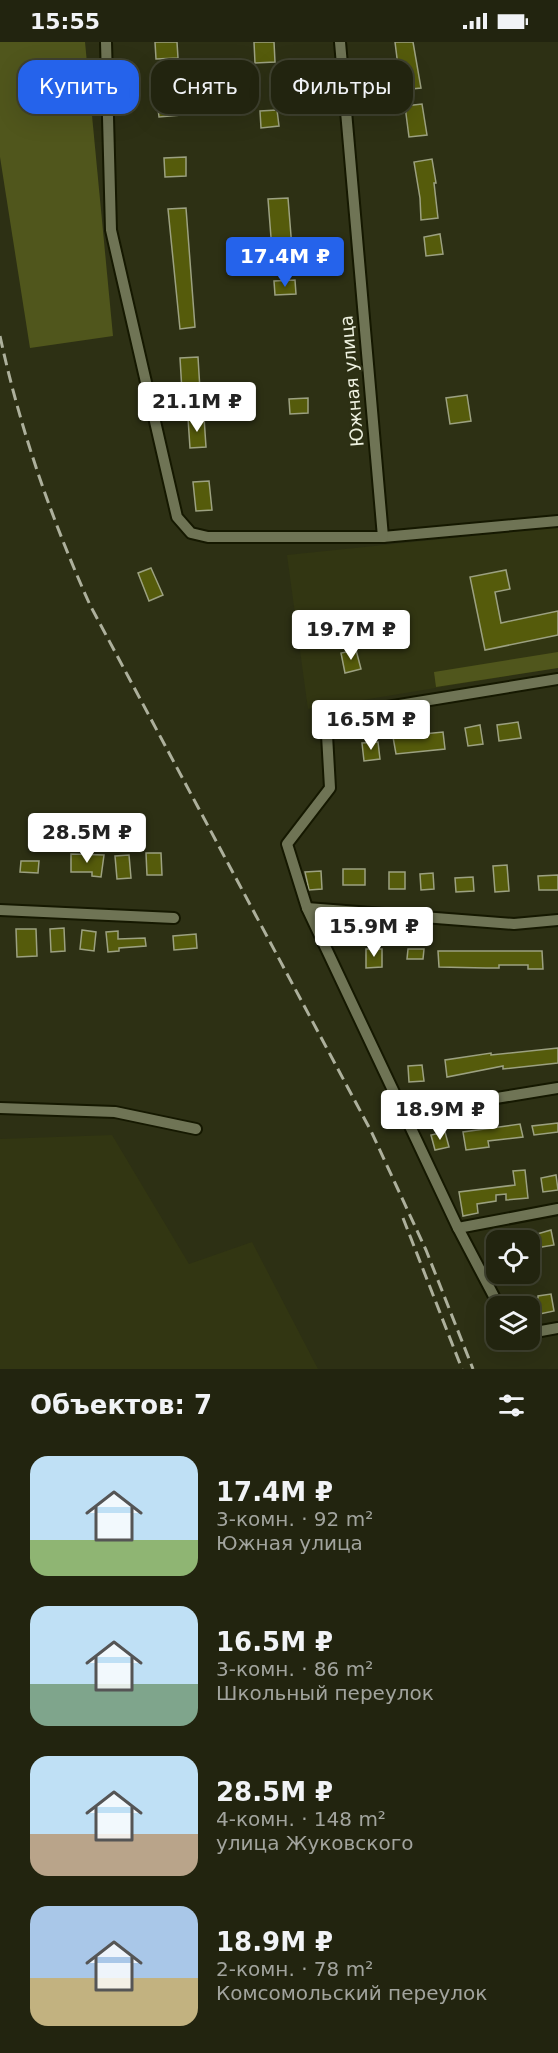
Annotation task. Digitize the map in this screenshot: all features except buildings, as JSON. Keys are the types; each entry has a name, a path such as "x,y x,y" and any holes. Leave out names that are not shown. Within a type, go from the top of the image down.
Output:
{"street":[{"path":"106,42 111,230 177,517 191,533 208,537 382,537 558,521"},
{"name":"Южная улица","path":"340,42 382,537"},
{"path":"494,1296 458,1228 307,908 287,844 330,788 327,717 558,679"},
{"path":"307,908 514,924 558,920"},
{"path":"0,910 174,918"},
{"path":"404,1113 558,1088"},
{"path":"0,1108 115,1112 196,1129"},
{"path":"458,1228 558,1209"},
{"path":"540,1331 558,1328"}],"shaded area":[{"path":"0,42 85,42 87,60 18,60 18,114 92,114 113,336 30,348 0,157"},
{"path":"558,527 558,668 308,709 287,555"},
{"path":"558,652 558,668 436,687 434,672"},
{"path":"112,1135 189,1264 252,1242 318,1369 0,1369 0,1139"}],"railway":[{"path":"0,336 17,405 38,473 62,539 90,605 371,1131 426,1250 473,1369"},
{"path":"403,1218 462,1369"}]}
